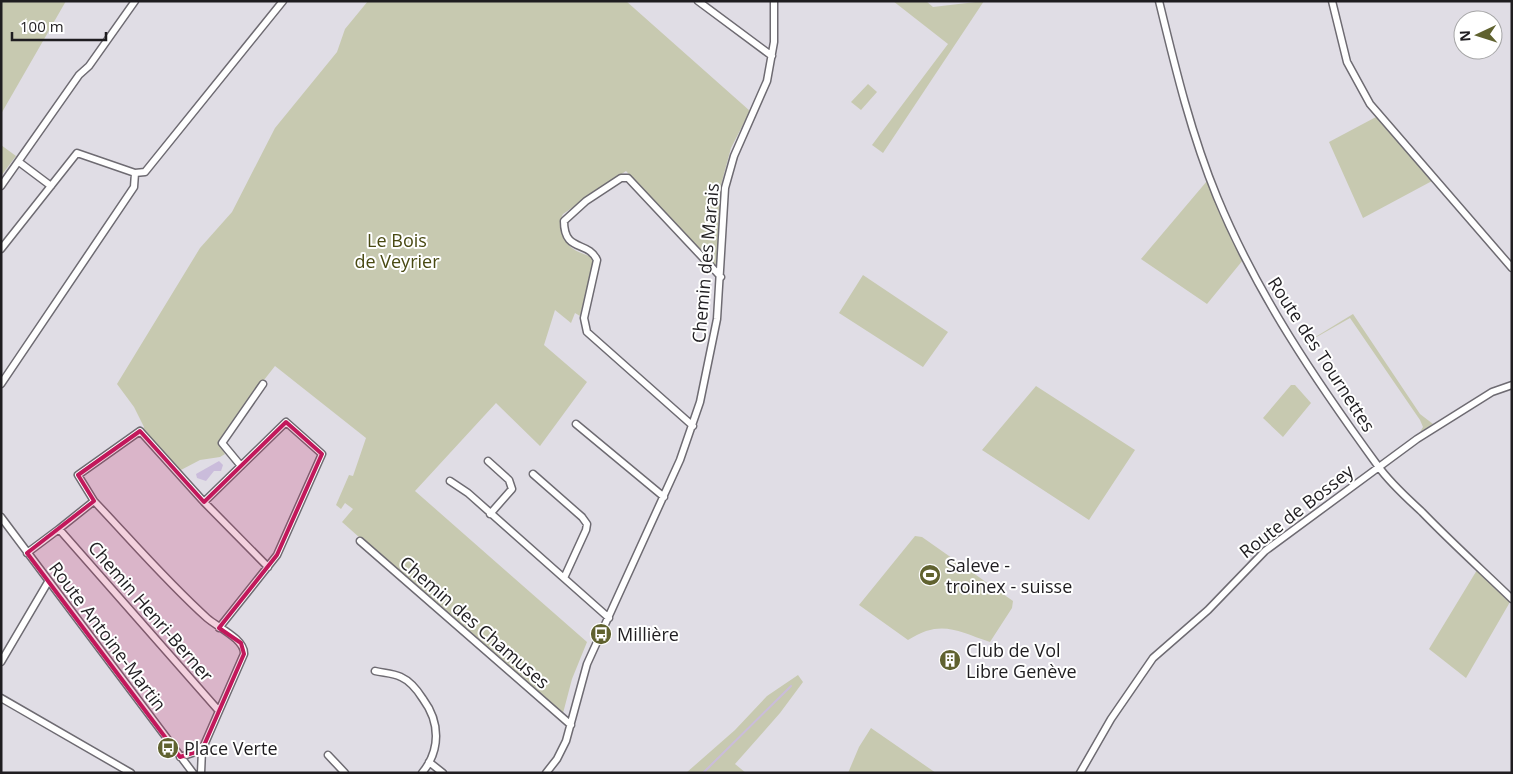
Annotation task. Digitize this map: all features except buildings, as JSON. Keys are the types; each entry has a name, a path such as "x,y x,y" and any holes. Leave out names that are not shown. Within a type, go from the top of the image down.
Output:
{"street":[{"path":"1,186 68,90 135,1"},
{"path":"1,249 77,153 135,172 145,172 283,1"},
{"path":"698,1 772,56"},
{"name":"Chemin des Marais","path":"546,773 560,754 571,725 584,672 664,497 693,426 712,349 721,277 723,207 728,176 738,146 763,92 772,56 774,1"},
{"name":"Route des Tournettes","path":"1159,1 1194,133 1218,198 1245,258 1300,353 1378,466 1441,532 1512,599"},
{"path":"1332,1 1347,62 1370,104 1512,268"},
{"path":"19,162 51,186"},
{"path":"1,384 134,187 135,172"},
{"path":"693,426 590,336 581,322 597,260 593,254 570,242 565,235 564,221 586,201 621,178 631,180 721,277"},
{"path":"241,466 222,443 263,384"},
{"name":"Route de Bossey","path":"1080,773 1111,719 1146,666 1160,650 1208,610 1244,571 1271,546 1378,466 1456,414 1492,392 1512,384"},
{"path":"204,502 286,422 322,454 280,550 219,628"},
{"path":"576,424 664,497"},
{"path":"201,773 202,750 244,650 241,643 219,628 186,598 94,501 78,474 140,431 204,502 268,567"},
{"path":"488,461 509,480 512,489 490,514"},
{"path":"533,474 582,517 587,524 564,578"},
{"path":"450,481 468,494 609,618"},
{"path":"27,553 94,501"},
{"name":"Route Antoine-Martin","path":"1,517 193,773"},
{"name":"Chemin Henri-Berner","path":"59,529 219,711"},
{"name":"Chemin des Chamuses","path":"360,541 571,725"},
{"path":"1,662 48,582"},
{"path":"375,671 405,680 427,704 437,728 429,762 422,773"},
{"path":"1,698 130,773"},
{"path":"180,757 202,750"},
{"path":"328,755 345,773"},
{"path":"429,762 443,773"}],"highlighted area":[{"path":"286,422 322,454 277,555 219,628 241,643 244,654 202,750 180,757 27,553 94,501 78,475 140,431 204,502"}],"green space":[{"path":"1,1 66,1 1,114"},
{"name":"Le Bois de Veyrier","path":"368,1 626,1 750,111 731,148 721,185 717,266 710,263 626,171 563,214 561,227 566,241 574,249 591,257 593,263 580,316 575,313 571,323 555,310 544,345 587,382 540,446 496,403 415,491 587,642 572,679 562,717 342,522 353,509 345,503 341,509 336,505 349,475 353,476 366,438 275,366 218,443 225,454 220,457 200,460 179,471 142,430 144,427 134,407 117,384 200,248 232,212 275,128 337,52 345,29"},
{"path":"893,1 926,1 933,7 984,1 883,153 872,145 948,44"},
{"path":"868,84 877,92 861,110 851,102"},
{"path":"1376,117 1432,181 1363,218 1329,142"},
{"path":"1,145 16,156 1,176"},
{"path":"1207,181 1243,260 1207,304 1141,259"},
{"path":"863,275 948,332 923,367 839,313"},
{"path":"1353,314 1420,414 1433,424 1420,432 1423,427 1420,420 1350,318 1299,347"},
{"path":"1291,385 1295,385 1311,403 1283,437 1263,418"},
{"path":"1036,386 1135,450 1089,520 982,450"},
{"name":"Saleve - troinex - suisse","path":"915,536 922,537 1013,601 1012,608 990,642 949,629 930,630 908,640 859,605"},
{"path":"1477,570 1510,602 1466,678 1429,649"},
{"path":"798,675 803,682 780,713 735,764 746,773 686,773 735,730 767,696"},
{"path":"871,728 936,773 848,773 859,747"}],"shaded area":[{"path":"219,461 223,465 221,471 214,471 206,481 197,478 196,474"}],"waterway":[{"path":"703,773 791,686"}],"place":[{"name":"Saleve - troinex - suisse","path":"930,575"},
{"name":"Millière","path":"601,634"},
{"name":"Club de Vol Libre Genève","path":"950,660"},
{"name":"Place Verte","path":"168,748"}]}
